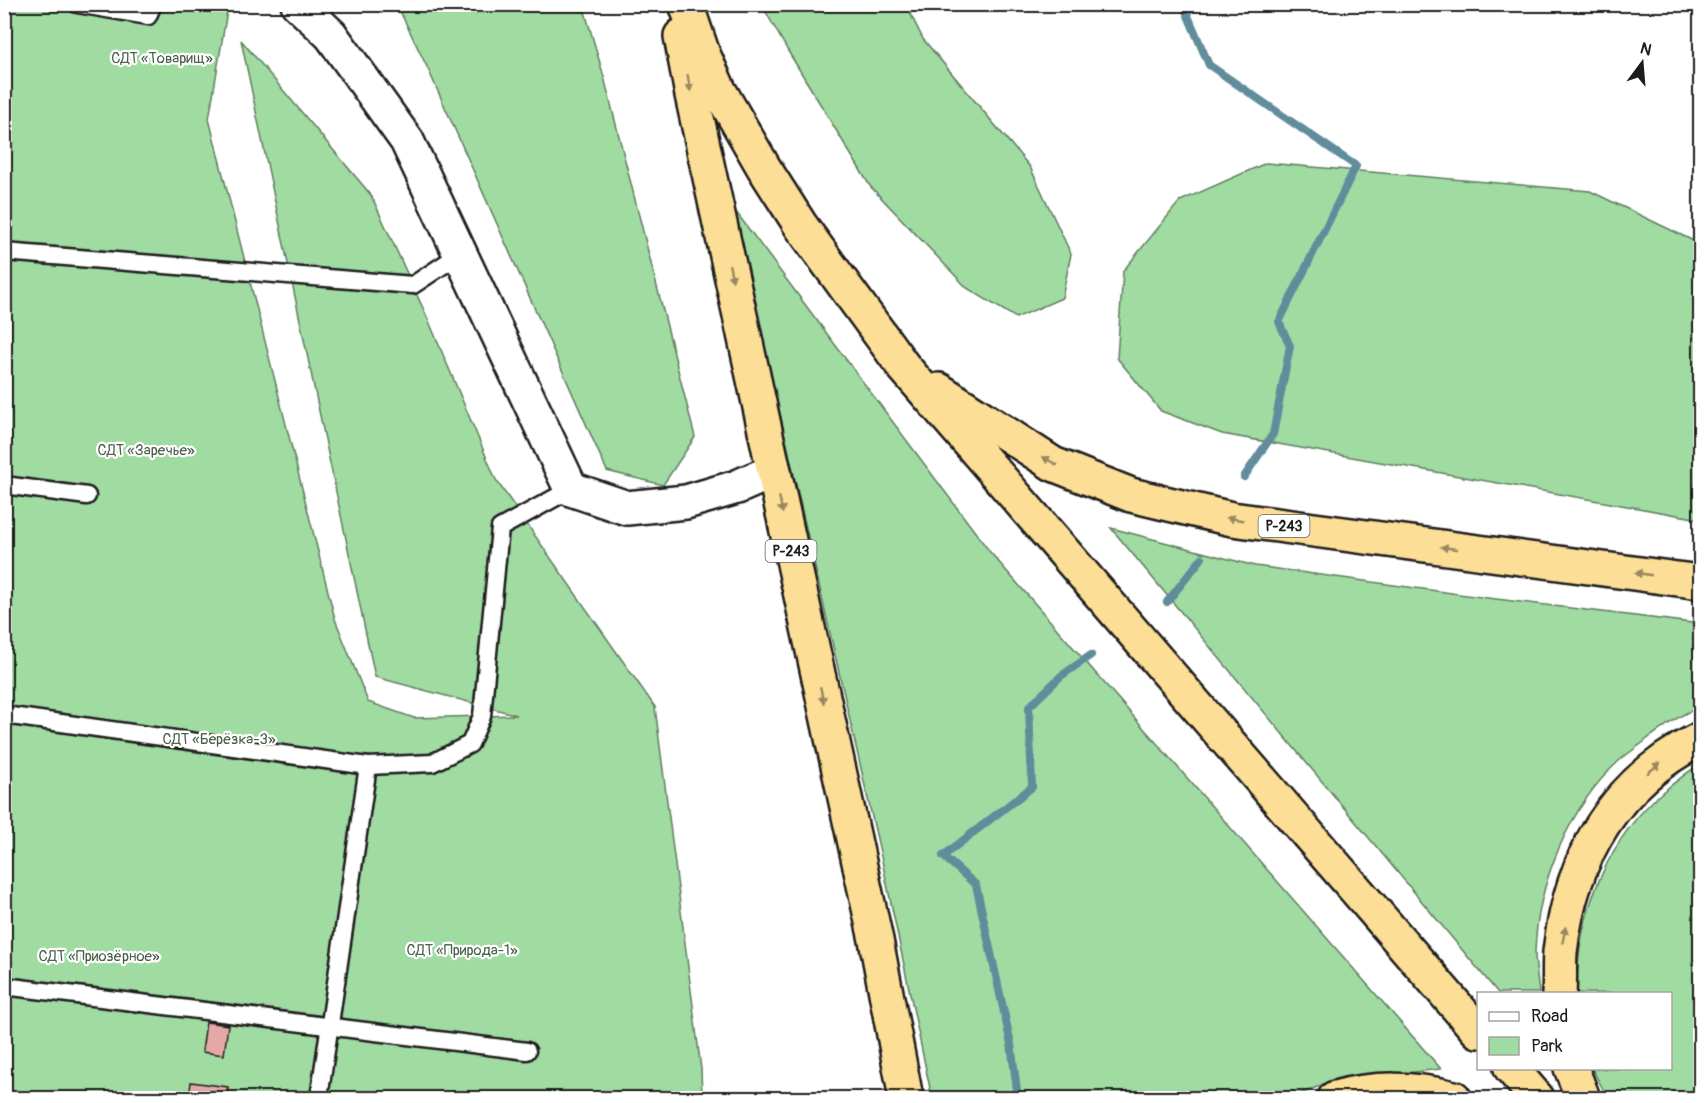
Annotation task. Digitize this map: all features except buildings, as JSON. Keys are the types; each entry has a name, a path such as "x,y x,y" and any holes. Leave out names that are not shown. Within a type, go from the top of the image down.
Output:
{"highway":[{"name":"Р-243","path":"675,4 694,106 876,940 906,1098"},
{"name":"Р-243","path":"686,4 703,54 719,90 764,168 801,226 903,366 1477,1029"},
{"name":"Р-243","path":"903,366 1053,464 1131,495 1232,519 1701,582"},
{"path":"1559,992 1560,952 1572,893 1586,855 1603,822 1635,784 1674,752 1701,739"},
{"path":"1513,1070 1537,1098"},
{"path":"1572,1070 1583,1098"},
{"path":"1335,1098 1371,1091 1405,1091 1454,1098"}],"street":[{"path":"298,4 331,35 406,141 571,489 627,508 686,502 737,487 774,471"}],"lane":[{"path":"77,4 148,16 153,4"},
{"path":"4,252 413,285 460,254"},
{"path":"4,485 87,496"},
{"path":"4,715 368,765 432,763 470,744 482,716 500,528 571,489"},
{"path":"319,1098 368,765"},
{"path":"4,986 526,1051"}],"green space":[{"path":"5,5 228,5 209,119 335,619 368,702 414,718 517,715 375,677 241,40 371,195 428,319 496,480 655,707 701,1069 702,1098 5,1098"},
{"path":"397,5 583,5 604,77 695,437 663,485 607,471 428,69"},
{"path":"762,5 906,5 923,39 1030,167 1071,254 1062,298 1016,318 967,288 870,186"},
{"path":"1266,163 1590,191 1700,244 1698,414 1700,417 1700,519 1222,434 1161,411 1117,358 1123,271 1180,201"},
{"path":"733,208 990,552 1441,1069 1329,1082 1291,1098 932,1098 883,865"},
{"path":"1111,528 1255,566 1700,624 1700,707 1672,722 1620,760 1585,800 1559,848 1542,900 1535,952 1539,992 1497,992"},
{"path":"1700,765 1700,1098 1608,1098 1593,1070 1672,1070 1672,992 1577,992 1582,935 1600,879 1613,852 1648,806 1688,772"}],"waterway":[{"path":"1183,4 1209,65 1356,166 1279,322 1290,346 1273,434 1244,477"},
{"path":"1167,602 1202,558"},
{"path":"1018,1098 1011,1044 976,885 943,856 1032,787 1029,707 1061,676 1091,655"}],"park label":[{"name":"СДТ «Товарищ»","path":"162,58"},
{"name":"СДТ «Заречье»","path":"146,450"},
{"name":"СДТ «Берёзка-3»","path":"219,739"},
{"name":"СДТ «Природа-1»","path":"462,950"},
{"name":"СДТ «Приозёрное»","path":"99,956"}]}
